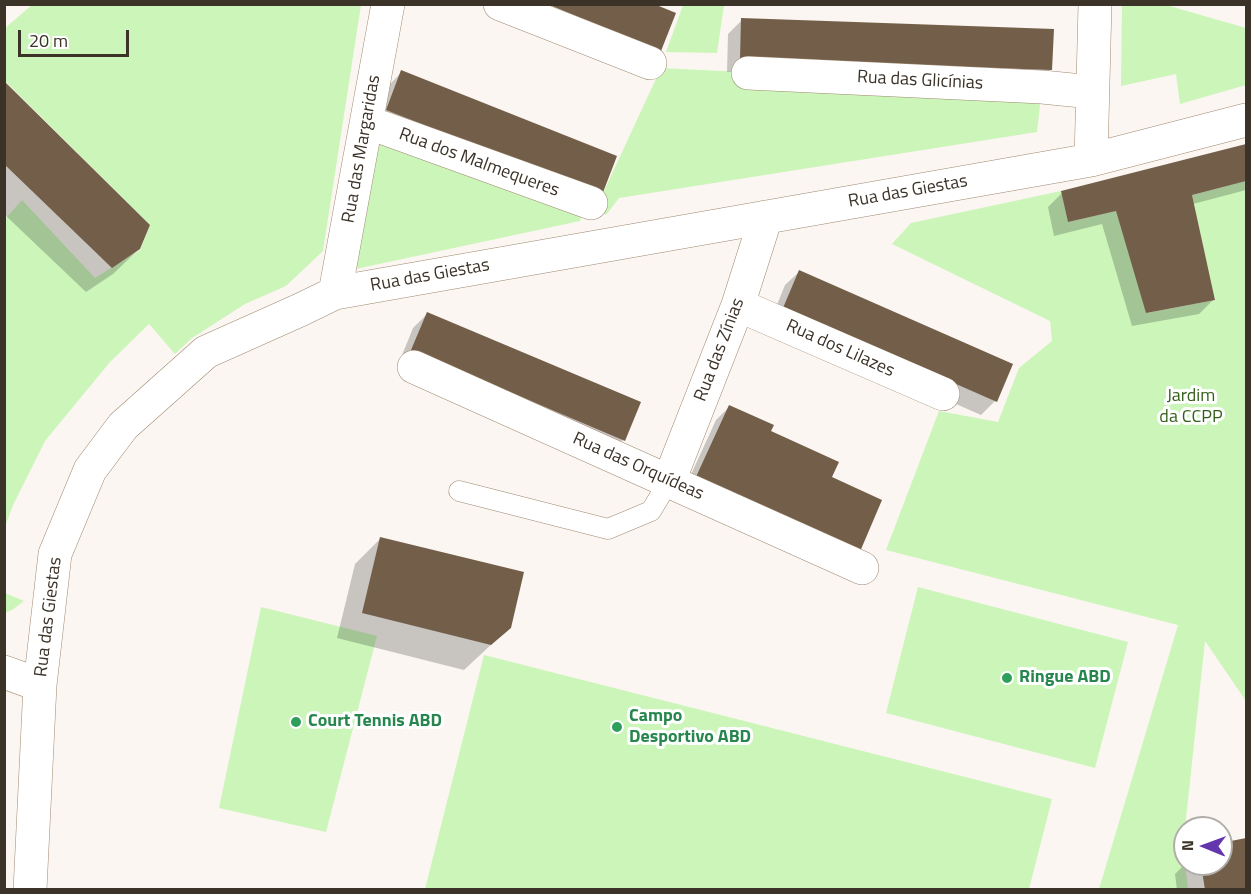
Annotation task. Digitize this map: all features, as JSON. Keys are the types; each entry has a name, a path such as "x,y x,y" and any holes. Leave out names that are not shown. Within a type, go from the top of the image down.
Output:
{"street":[{"name":"Rua das Margaridas","path":"335,293 388,4"},
{"path":"500,4 650,63"},
{"path":"1091,160 1095,4"},
{"name":"Rua das Glicínias","path":"748,73 1041,87 1092,92"},
{"name":"Rua das Giestas","path":"30,890 40,686 55,554 90,470 123,426 206,352 335,293 1091,160 1246,120"},
{"name":"Rua dos Malmequeres","path":"367,122 591,204"},
{"name":"Rua das Zínias","path":"669,482 738,305 766,217"},
{"name":"Rua dos Lilazes","path":"738,305 943,394"},
{"name":"Rua das Orquídeas","path":"414,367 862,568"},
{"path":"4,672 40,686"}],"lane":[{"path":"459,491 608,530 651,511 669,482"}],"green space":[{"path":"32,5 361,5 323,251 286,286 245,304 192,338 175,354 149,324 110,362 45,441 13,505 5,527 5,219 22,200 95,278 140,250 150,225 5,81 5,28"},
{"path":"683,5 724,5 717,53 666,52"},
{"path":"1122,5 1166,5 1246,28 1246,85 1180,104 1176,74 1121,86"},
{"path":"661,68 1042,87 1037,132 619,198 606,215 597,206"},
{"path":"377,135 583,210 580,221 351,270"},
{"name":"Jardim da CCPP","path":"1246,181 1246,701 1205,641 1186,816 1173,816 1173,876 1186,876 1188,889 1099,889 1178,625 886,550 939,411 998,422 1019,368 1052,341 1050,321 892,244 911,223 1061,191 1068,222 1116,211 1147,313 1215,300 1192,195"},
{"name":"Ringue ABD","path":"918,587 1128,642 1095,768 886,713"},
{"path":"5,593 24,601 5,613"},
{"name":"Court Tennis ABD","path":"261,607 377,636 326,832 219,808"},
{"name":"Campo Desportivo ABD","path":"484,655 1052,799 1029,889 425,889"}],"building":[{"path":"547,4 654,4 676,13 661,51"},
{"path":"741,18 1054,29 1052,70 740,59"},
{"path":"401,70 617,156 602,195 386,110"},
{"path":"4,81 150,225 140,249 112,268 4,164"},
{"path":"1246,144 1246,181 1192,195 1215,300 1146,313 1116,211 1068,222 1061,191"},
{"path":"799,270 1013,364 997,402 783,308"},
{"path":"427,312 641,402 625,441 411,350"},
{"path":"729,405 774,425 771,431 839,462 832,477 882,500 859,554 695,479"},
{"path":"380,537 524,572 511,628 491,645 362,613"},
{"path":"1246,838 1246,890 1205,890 1203,876 1233,876 1233,841"}],"place":[{"name":"Ringue ABD","path":"1007,678"},
{"name":"Court Tennis ABD","path":"296,722"},
{"name":"Campo Desportivo ABD","path":"617,727"}]}
